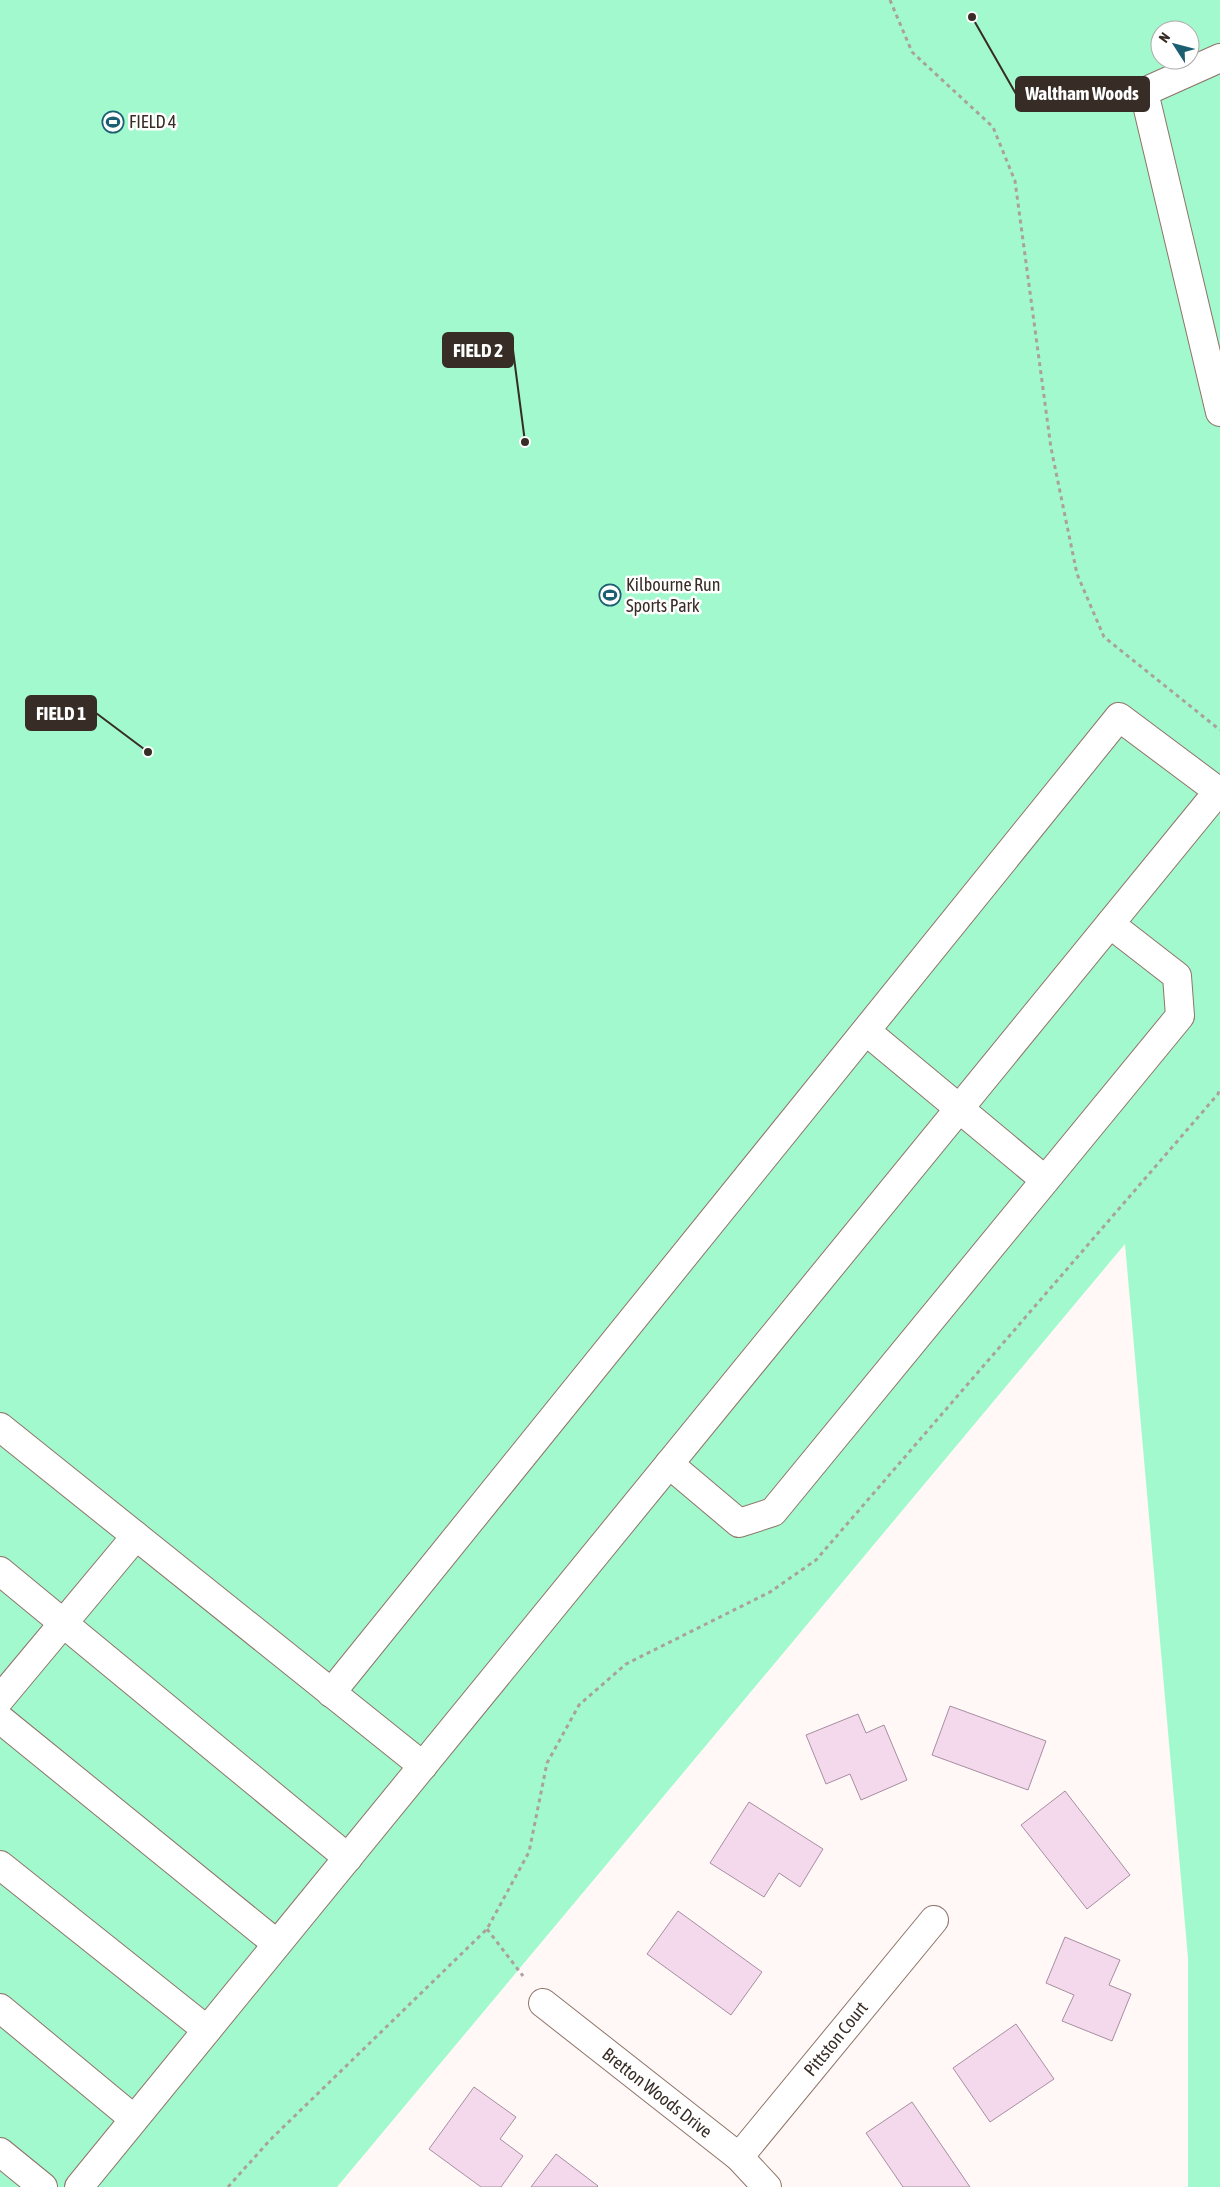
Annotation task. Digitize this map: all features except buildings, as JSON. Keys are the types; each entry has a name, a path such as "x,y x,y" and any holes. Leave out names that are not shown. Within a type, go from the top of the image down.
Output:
{"street":[{"path":"1220,58 1144,92 1220,412"},
{"path":"78,2187 1219,790 1119,717 331,1693"},
{"path":"669,1464 740,1523 773,1512 1180,1016 1177,976 1110,924"},
{"path":"866,1031 1045,1180"},
{"path":"0,1427 422,1766"},
{"path":"0,1699 136,1536"},
{"path":"0,1571 348,1858"},
{"path":"0,1719 277,1944"},
{"path":"0,1865 207,2030"},
{"name":"Pittston Court","path":"739,2157 934,1920"},
{"name":"Bretton Woods Drive","path":"543,2003 739,2157 767,2187"},
{"path":"0,2008 134,2119"},
{"path":"0,2152 43,2187"}],"path":[{"path":"890,0 912,52 993,127 1015,181 1051,448 1076,574 1104,637 1220,730"},
{"path":"228,2187 270,2140 487,1928 529,1852 547,1763 580,1705 626,1664 770,1592 816,1560 1218,1094 1220,1088"},
{"path":"487,1928 543,2003"}],"green space":[{"name":"Kilbourne Run Sports Park","path":"0,0 1220,0 1220,2187 1188,2187 1188,1958 1125,1244 337,2187 0,2187"}],"place":[{"name":"Waltham Woods","path":"972,17"},
{"name":"FIELD 4","path":"113,122"},
{"name":"FIELD 2","path":"525,442"},
{"name":"Kilbourne Run Sports Park","path":"610,595"},
{"name":"FIELD 1","path":"148,752"}]}
